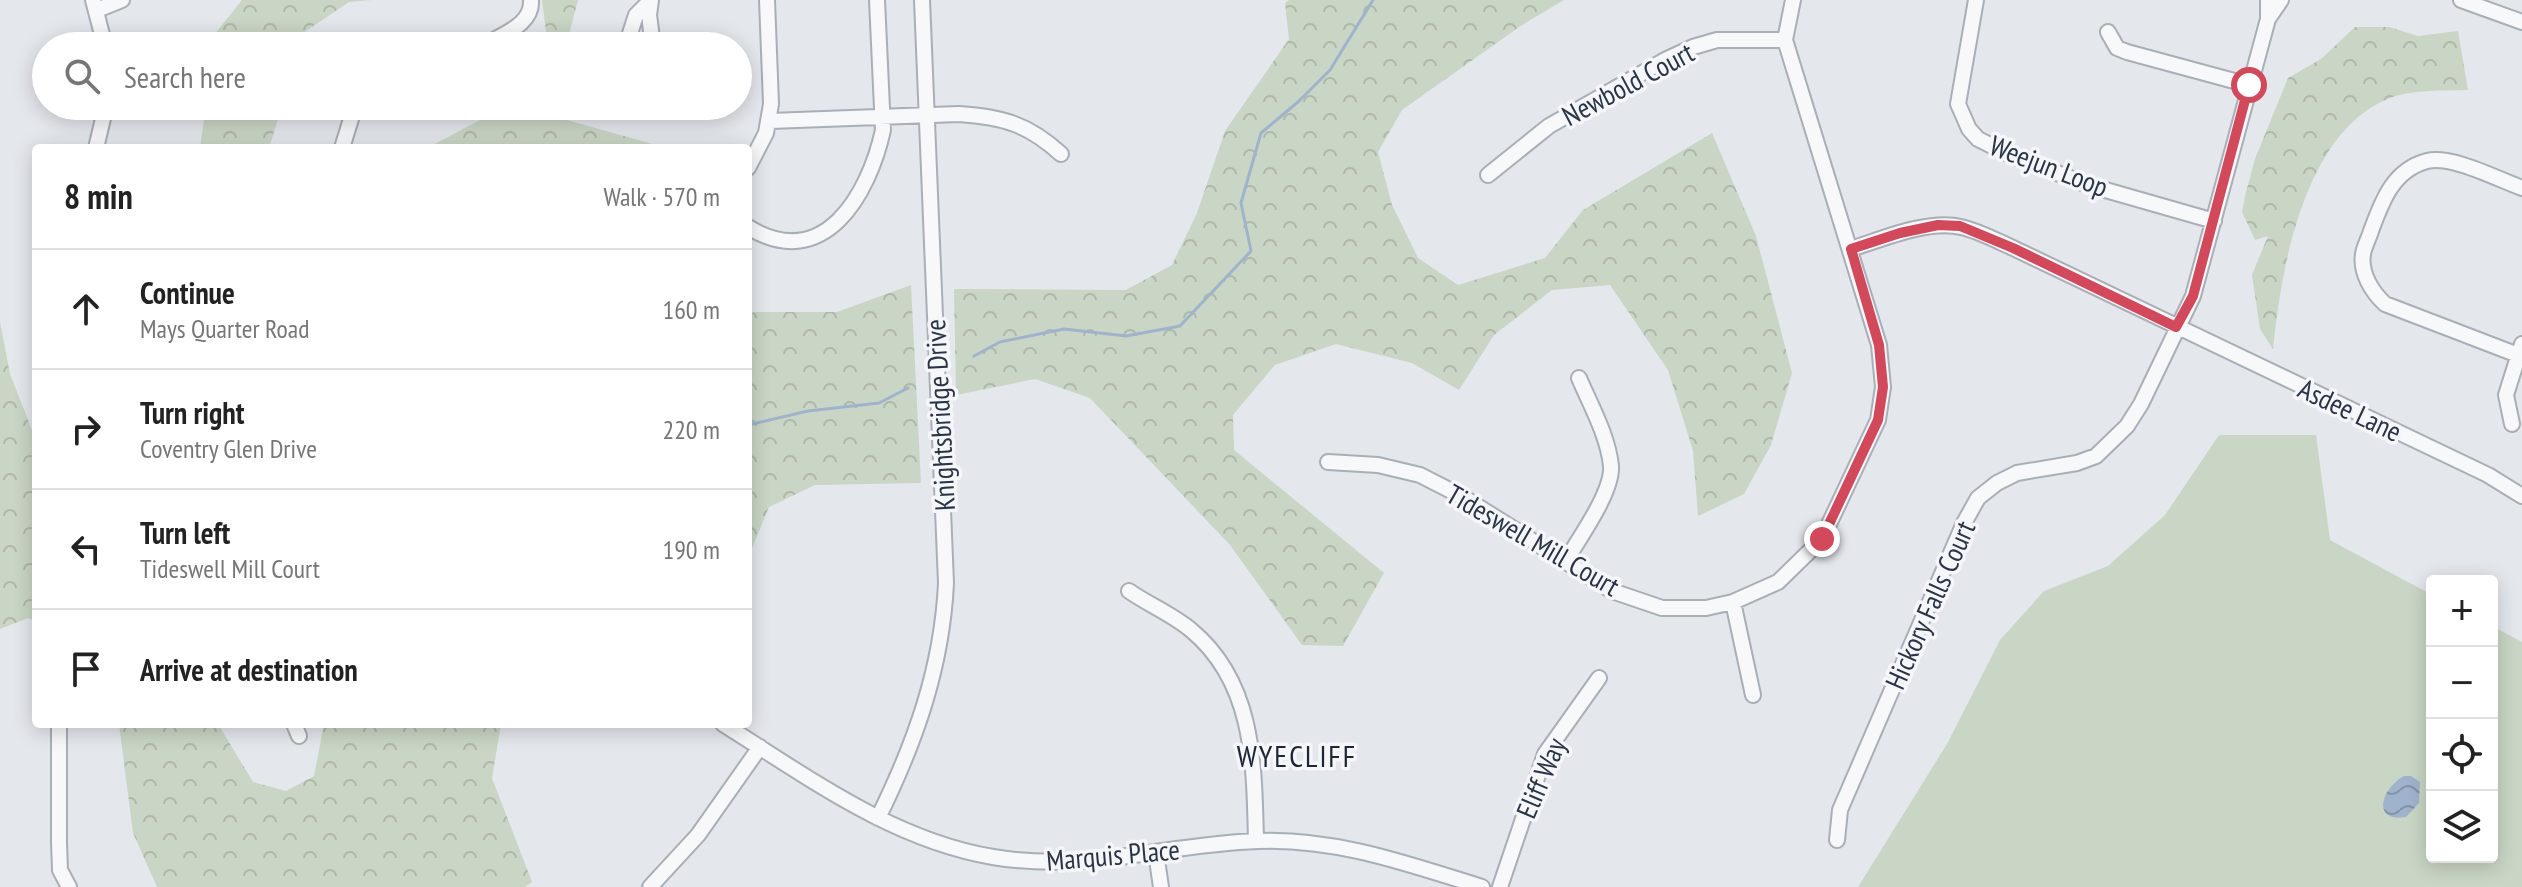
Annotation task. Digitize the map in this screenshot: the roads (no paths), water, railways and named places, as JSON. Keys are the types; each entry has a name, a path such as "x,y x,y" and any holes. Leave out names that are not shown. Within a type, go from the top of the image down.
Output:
{"street":[{"path":"102,32 95,5 122,0"},
{"path":"507,32 525,21 532,9 531,0"},
{"path":"752,159 770,121 767,0"},
{"path":"752,229 764,236 796,241 818,235 849,209 871,170 883,130 877,0"},
{"name":"Knightsbridge Drive","path":"878,818 923,712 933,677 945,608 946,547 922,0"},
{"name":"Tideswell Mill Court","path":"1328,462 1378,465 1420,475 1463,497 1612,591 1662,608 1706,608 1733,602 1778,582 1822,539 1878,420 1883,387 1879,345 1785,40 1793,0"},
{"name":"Weejun Loop","path":"1976,0 1958,104 1969,129 1978,139 2088,185 2214,221"},
{"path":"2268,0 2268,19"},
{"path":"2268,19 2281,0"},
{"path":"2461,0 2480,2 2522,22"},
{"path":"631,32 636,15 650,1"},
{"path":"650,1 652,32"},
{"name":"Hickory Falls Court","path":"1837,840 1840,810 1964,523 1978,498 2017,473 2077,463 2096,456 2112,442 2141,404 2193,296 2268,19"},
{"path":"2108,32 2117,48 2127,52 2249,85"},
{"name":"Newbold Court","path":"1488,175 1549,126 1693,47 1717,40 1785,40"},
{"path":"770,121 959,114 1004,120 1026,127 1061,154"},
{"path":"97,144 103,120"},
{"path":"343,144 351,120"},
{"path":"2512,424 2506,395 2520,350 2385,304 2374,294 2368,282 2362,256 2392,183 2407,168 2429,160 2450,161 2522,188"},
{"name":"Asdee Lane","path":"1851,249 1900,233 1938,225 1960,226 2013,248 2488,475 2522,496"},
{"path":"1565,562 1604,493 1611,469 1603,435 1579,378"},
{"path":"1129,591 1178,619 1195,633 1228,674 1238,695 1251,740 1256,841"},
{"path":"1733,602 1753,695"},
{"name":"Eliff Way","path":"1500,887 1545,754 1599,678"},
{"path":"59,728 59,856 60,870 69,887"},
{"name":"Marquis Place","path":"729,728 878,818 973,853 1022,861 1096,861 1256,841 1309,842 1340,847 1482,887"},
{"path":"650,887 698,835 760,747"},
{"path":"1156,853 1161,887"}],"water":[{"path":"2404,776 2411,776 2420,782 2419,803 2406,817 2388,815 2384,810 2385,796"}],"waterway":[{"path":"974,356 1000,342 1064,329 1126,336 1180,326 1251,251 1241,203 1261,133 1330,70 1373,0"},
{"path":"752,424 808,411 879,403 908,388"}],"district":[{"name":"WYECLIFF","path":"1297,757"}]}
